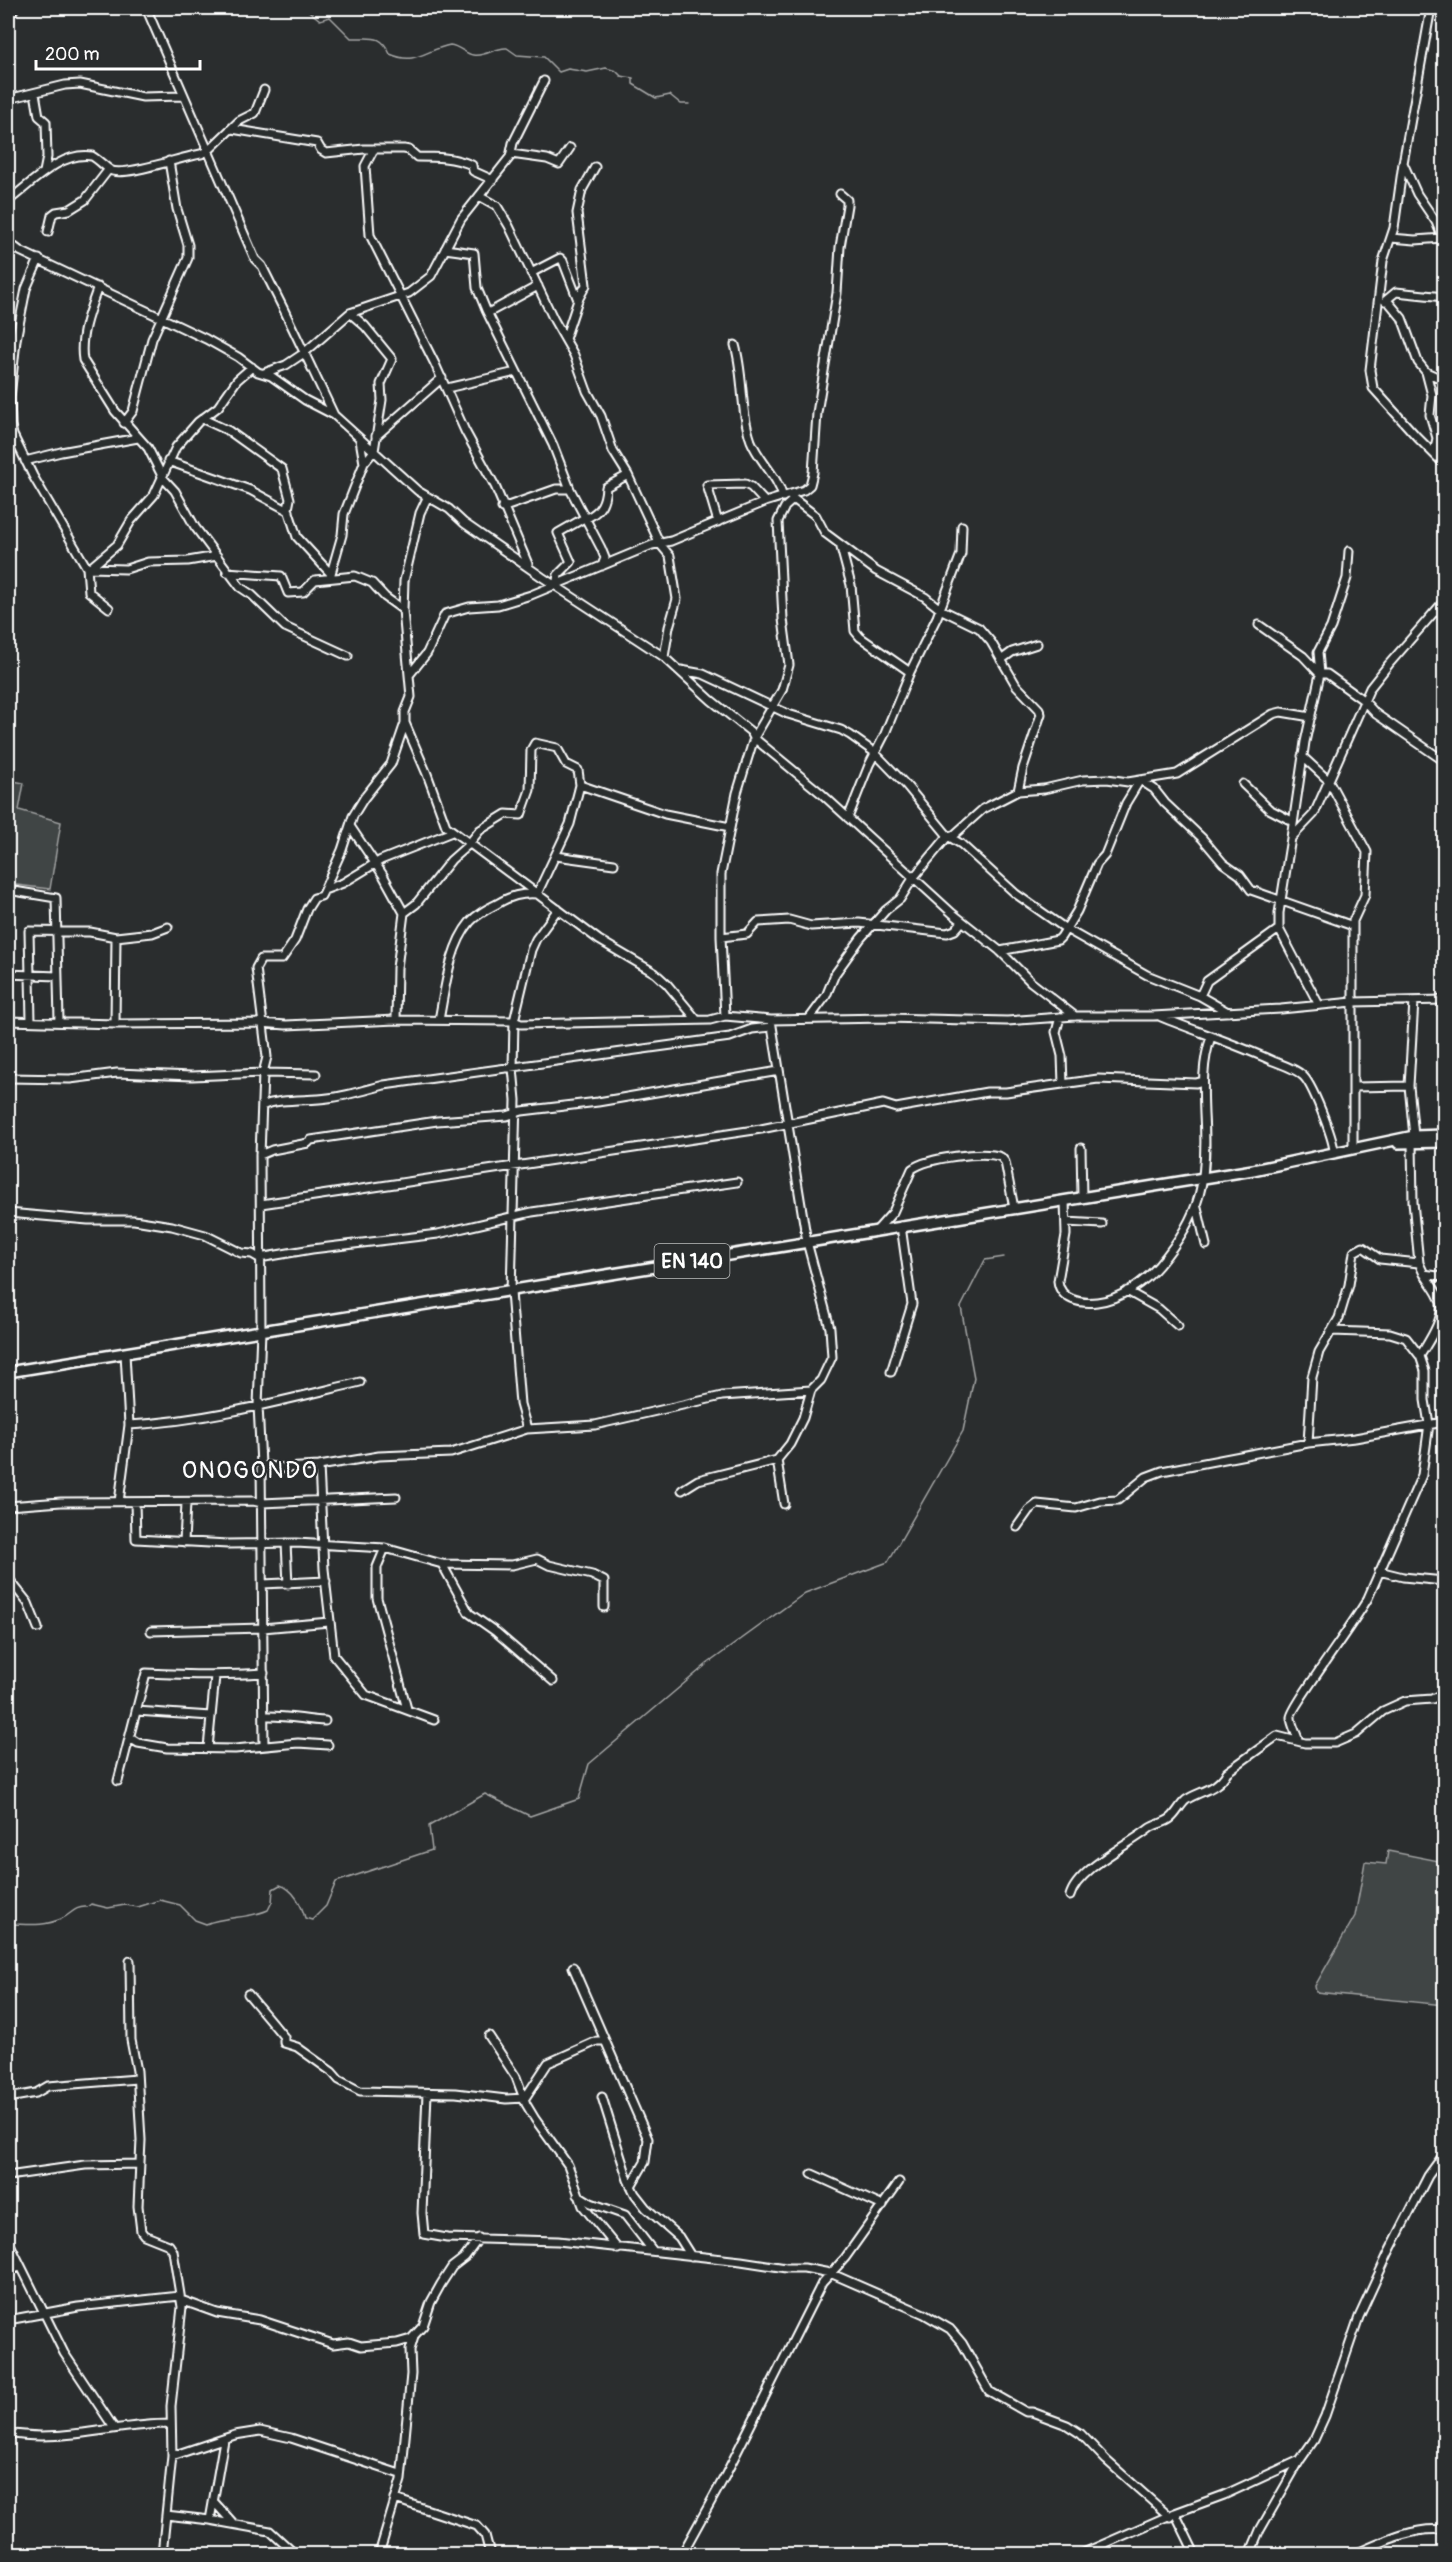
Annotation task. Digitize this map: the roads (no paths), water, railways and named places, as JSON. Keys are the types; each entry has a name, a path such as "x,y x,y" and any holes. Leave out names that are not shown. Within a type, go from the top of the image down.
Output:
{"main road":[{"name":"EN 140","path":"8,1372 1253,1170 1353,1147 1444,1135"},
{"name":"EN 140","path":"1413,1139 1444,1143"}],"street":[{"path":"8,16 15,8"},
{"path":"1431,8 1418,91 1407,132 1391,238 1383,261 1370,370 1373,388 1444,464"},
{"path":"147,10 255,259 262,266 334,415"},
{"path":"262,373 286,365 304,353 350,313 402,296 417,289 431,276 461,219 511,154 513,143 544,81"},
{"path":"8,99 65,85 80,84 142,97 183,96"},
{"path":"8,201 44,172 72,158 88,155 109,170 117,172 209,150 240,120 255,113 264,90"},
{"path":"35,93 40,117 46,122 47,157 44,172"},
{"path":"232,129 253,130 317,143 326,153 407,149 417,157 442,157 465,162 472,165 473,171 493,180"},
{"path":"511,154 547,159 559,164 570,148"},
{"path":"374,149 365,166 369,228 447,388 465,431 495,486 502,508 531,569"},
{"path":"124,423 132,411 153,339 189,253 187,237 177,209 169,161"},
{"path":"1391,238 1444,240 1436,222 1417,194 1403,163"},
{"path":"565,339 587,281 583,267 578,202 595,167"},
{"path":"48,232 52,215 69,210 85,200 109,170"},
{"path":"410,674 426,653 445,614 463,608 498,605 556,586 572,576 718,522 765,502 789,497 810,485 813,473 817,414 837,293 840,247 847,205 847,200 840,194"},
{"path":"479,196 497,206 513,234 574,355 587,391 601,416 613,451 628,475 660,544 670,556 677,599 664,657"},
{"path":"9,240 20,250 206,339 270,376 305,400 334,415 427,498 449,509 464,523 664,657 848,818 962,922 1000,951 1031,982 1075,1016"},
{"path":"445,249 474,253 477,288 553,445 570,489 604,554 602,566"},
{"path":"531,273 560,258 578,300"},
{"path":"39,259 26,289 10,372 9,428 25,461 88,568 89,592 109,608"},
{"path":"488,313 538,286"},
{"path":"98,287 82,340 81,351 83,360 96,382 124,423 148,448 163,478 175,491 195,527 240,587 258,601 277,621 348,656"},
{"path":"1378,302 1387,300 1396,292 1444,297"},
{"path":"1387,300 1402,318 1414,353 1426,372 1432,395 1431,421 1437,438 1434,453"},
{"path":"330,575 342,535 344,514 364,463 374,451 382,400 381,384 392,359 365,326 350,313"},
{"path":"735,345 749,435 780,488 816,516 825,533 876,571 925,597 940,609 979,628 991,642 1016,685 1039,709 1041,714 1018,791"},
{"path":"88,568 117,545 131,521 154,495 176,447 218,407 237,380 252,367"},
{"path":"447,388 516,372"},
{"path":"1426,372 1444,380"},
{"path":"376,436 442,378"},
{"path":"203,419 229,431 282,469 290,499 289,511 298,539 330,575"},
{"path":"25,461 138,438"},
{"path":"360,440 364,463"},
{"path":"168,461 250,490 289,511"},
{"path":"556,586 558,575 571,562 558,533 596,513 603,504 606,487 628,475"},
{"path":"718,522 706,485 745,484 765,502"},
{"path":"502,508 556,489 570,489"},
{"path":"725,1016 721,874 729,827 754,738 782,690 789,665 783,619 778,521 789,497"},
{"path":"264,1746 262,1503 258,1406 261,1331 260,1155 263,1072 267,1057 256,976 258,963 265,958 282,959 295,940 307,909 314,898 321,896 324,890 357,808 391,764 411,697 404,581 420,513 427,498"},
{"path":"848,818 874,752 884,736 910,672 940,609 961,554 962,526"},
{"path":"840,544 851,585 855,631 860,638 910,672"},
{"path":"1319,1005 1279,929 1280,901 1302,756 1320,674 1318,652 1331,627 1347,578 1349,551"},
{"path":"88,568 126,568 148,562 188,561 218,556"},
{"path":"227,572 281,576 288,593 303,592 315,580 330,575 355,576 364,578 404,610"},
{"path":"1291,838 1314,814 1364,700 1389,664 1443,604"},
{"path":"1259,625 1313,664 1320,674"},
{"path":"1001,660 1012,652 1037,644"},
{"path":"677,669 710,677 770,707 801,719 841,729 874,752 922,802 948,836 961,844 1016,894 1066,929 1147,975 1200,996 1228,1012"},
{"path":"1320,674 1327,674 1364,700 1376,714 1444,761"},
{"path":"809,1019 826,996 835,974 872,925 900,899 914,877 948,836 955,834 983,809 1018,791 1044,789 1083,780 1115,779 1128,782 1185,771 1273,714 1281,711 1311,717"},
{"path":"405,723 427,774 442,819 452,832 599,940 655,973 697,1020"},
{"path":"404,913 416,904 451,860 480,830 496,818 506,814 521,815 528,798 531,750 535,743 557,748 566,764 578,770 580,785 570,825 537,894"},
{"path":"1302,756 1329,781 1368,857 1365,895 1353,926 1353,1147"},
{"path":"1140,780 1154,789 1223,863 1240,875 1251,890 1353,926"},
{"path":"1000,951 1058,940 1086,894 1097,864 1106,855 1126,802 1140,780"},
{"path":"1243,784 1269,809 1292,821"},
{"path":"580,785 665,814 729,827"},
{"path":"350,826 404,913 397,968 396,1020"},
{"path":"324,890 343,884 402,851 410,850 441,834 452,832"},
{"path":"556,856 614,864"},
{"path":"8,890 56,898 59,1022"},
{"path":"439,1020 456,950 470,922 504,899 522,893 537,894"},
{"path":"526,1429 520,1404 511,1292 511,1217 516,1100 513,1068 514,1021 531,950 536,939 558,909"},
{"path":"721,937 747,934 758,922 789,920 811,926 859,923 951,933 962,922"},
{"path":"31,1021 29,931 90,932 116,937 152,933 168,927"},
{"path":"1200,996 1207,981 1279,929"},
{"path":"115,1024 116,937"},
{"path":"8,974 57,976"},
{"path":"262,1106 274,1101 325,1099 384,1085 730,1037 771,1024 809,1019 1007,1021 1075,1016 1228,1012 1353,1002 1444,1000"},
{"path":"1414,1001 1409,1086 1413,1139 1413,1202 1419,1263 1441,1300 1431,1338 1420,1356"},
{"path":"1158,1015 1245,1048 1303,1075 1314,1093 1331,1135 1334,1151"},
{"path":"8,1021 286,1025 439,1020 514,1021 521,1024 710,1020 725,1016 771,1024"},
{"path":"1060,1017 1056,1038 1062,1056 1064,1084"},
{"path":"682,1490 698,1480 777,1460 790,1444 799,1426 811,1390 832,1358 832,1346 821,1290 807,1242 771,1024"},
{"path":"1065,1200 1066,1222 1058,1281 1059,1287 1067,1297 1074,1301 1095,1302 1110,1299 1146,1278 1164,1259 1197,1207 1204,1178 1203,1089 1200,1082 1211,1037"},
{"path":"260,1155 272,1149 308,1143 311,1140 437,1121 507,1116 514,1113 598,1102 779,1071"},
{"path":"8,1078 70,1079 117,1073 192,1076 263,1072 316,1074"},
{"path":"261,1204 655,1146 789,1124 884,1104 896,1108 987,1092 1117,1079 1200,1082"},
{"path":"1354,1087 1409,1086"},
{"path":"1082,1148 1082,1197"},
{"path":"877,1230 897,1205 912,1169 918,1165 938,1160 987,1154 1001,1157 1005,1162 1014,1208"},
{"path":"8,1213 88,1220 134,1220 172,1226 205,1235 241,1253 252,1254 259,1258 438,1233 532,1212 737,1182"},
{"path":"1197,1207 1206,1245"},
{"path":"1066,1222 1102,1224"},
{"path":"891,1372 912,1304 901,1226"},
{"path":"1308,1443 1312,1377 1319,1352 1332,1331 1342,1307 1354,1252 1358,1248 1367,1248 1370,1254 1380,1259 1419,1263"},
{"path":"1424,1274 1444,1277"},
{"path":"1127,1291 1159,1309 1178,1326"},
{"path":"1298,1739 1290,1717 1292,1711 1312,1678 1359,1616 1422,1475 1429,1424 1425,1400 1425,1371 1420,1356 1411,1341 1399,1335 1332,1331"},
{"path":"118,1502 129,1425 125,1353"},
{"path":"129,1425 162,1423 258,1406 360,1382"},
{"path":"261,1465 283,1468 319,1466 379,1456 451,1453 526,1429 595,1425 646,1416 722,1396 811,1390"},
{"path":"1017,1527 1029,1510 1037,1504 1076,1508 1100,1501 1118,1500 1153,1473 1308,1443 1355,1438 1444,1422"},
{"path":"777,1460 784,1504"},
{"path":"319,1466 329,1622 334,1656 366,1695 407,1708 418,1715 434,1720"},
{"path":"8,1506 60,1502 253,1501 262,1503 396,1497"},
{"path":"135,1502 136,1539 385,1548 442,1564 513,1564 537,1559 549,1565 592,1575 604,1581 604,1607"},
{"path":"184,1542 186,1503"},
{"path":"286,1543 288,1584"},
{"path":"385,1548 377,1567 377,1598 407,1708"},
{"path":"442,1564 469,1613 496,1632 553,1681"},
{"path":"1379,1571 1403,1577 1444,1581"},
{"path":"8,1578 28,1603 38,1628"},
{"path":"263,1584 326,1581"},
{"path":"151,1631 263,1628 329,1622"},
{"path":"118,1781 146,1673 187,1675 196,1673 214,1676 264,1673"},
{"path":"208,1748 214,1676"},
{"path":"1070,1896 1077,1881 1092,1869 1144,1835 1152,1827 1171,1818 1187,1799 1205,1792 1224,1778 1227,1772 1277,1736 1321,1745 1335,1743 1356,1734 1383,1711 1405,1701 1432,1699 1440,1695 1444,1697"},
{"path":"136,1711 211,1716"},
{"path":"265,1716 297,1716 309,1720 325,1721"},
{"path":"130,1737 138,1743 167,1748 298,1743 328,1745"},
{"path":"130,1961 131,2040 137,2079 140,2164 138,2206 141,2231 144,2235 169,2245 173,2251 181,2298 170,2424 172,2456 162,2554"},
{"path":"573,1966 648,2139 645,2162 631,2186"},
{"path":"248,1994 284,2037 284,2043 297,2048 345,2084 366,2092 392,2090 456,2093 506,2099 525,2098"},
{"path":"489,2036 516,2077 535,2119 568,2165 578,2195 589,2214 618,2249"},
{"path":"525,2098 548,2063 597,2041 605,2041"},
{"path":"8,2098 36,2093 48,2086 137,2079"},
{"path":"427,2093 422,2213 424,2234 438,2238 549,2241 653,2251 786,2268 804,2268 830,2273 924,2313 950,2329 962,2343 989,2391 1026,2412 1032,2412 1074,2429 1172,2515 1195,2554"},
{"path":"602,2097 631,2186 641,2203 680,2237 691,2256"},
{"path":"1250,2554 1260,2530 1314,2440 1325,2416 1359,2317 1428,2175 1444,2154"},
{"path":"8,2176 85,2165 140,2164"},
{"path":"812,2174 883,2206"},
{"path":"682,2554 725,2475 822,2283 845,2258 899,2182"},
{"path":"578,2195 591,2203 625,2215 653,2251"},
{"path":"379,2554 400,2474 411,2374 410,2350 414,2337 423,2326 431,2302 452,2267 465,2258 479,2238"},
{"path":"8,2240 64,2352 114,2428"},
{"path":"8,2271 20,2267"},
{"path":"8,2356 8,2320 44,2312 181,2298 217,2313 260,2320 333,2344 349,2342 361,2346 389,2344 414,2337"},
{"path":"8,2433 45,2438 114,2428 170,2424"},
{"path":"172,2456 235,2435 260,2431 291,2438 400,2474"},
{"path":"210,2520 215,2503 224,2440"},
{"path":"1081,2554 1224,2495 1300,2460"},
{"path":"395,2499 477,2526 485,2535 490,2554"},
{"path":"8,2501 9,2554"},
{"path":"215,2503 236,2525"},
{"path":"166,2515 270,2531 296,2554"},
{"path":"1356,2554 1418,2531 1432,2528 1444,2530"}],"waterway":[{"path":"305,8 320,20 330,17 351,38 379,40 387,47 390,54 399,57 421,56 450,45 473,55 482,55 507,48 517,55 544,57 559,72 568,69 587,72 606,68 616,71 621,76 633,78 633,84 656,98 670,95 681,104 689,104"},
{"path":"8,1924 48,1923 91,1904 108,1908 125,1905 138,1907 160,1900 180,1905 195,1920 206,1924 268,1910 272,1902 273,1889 280,1885 293,1894 305,1918 312,1920 326,1906 336,1882 432,1850 429,1826 485,1794 530,1816 579,1799 589,1764 707,1664 805,1593 888,1562 963,1431 974,1378 961,1307 985,1260 1004,1257"}],"district":[{"name":"ONOGONDO","path":"250,1470"}]}
